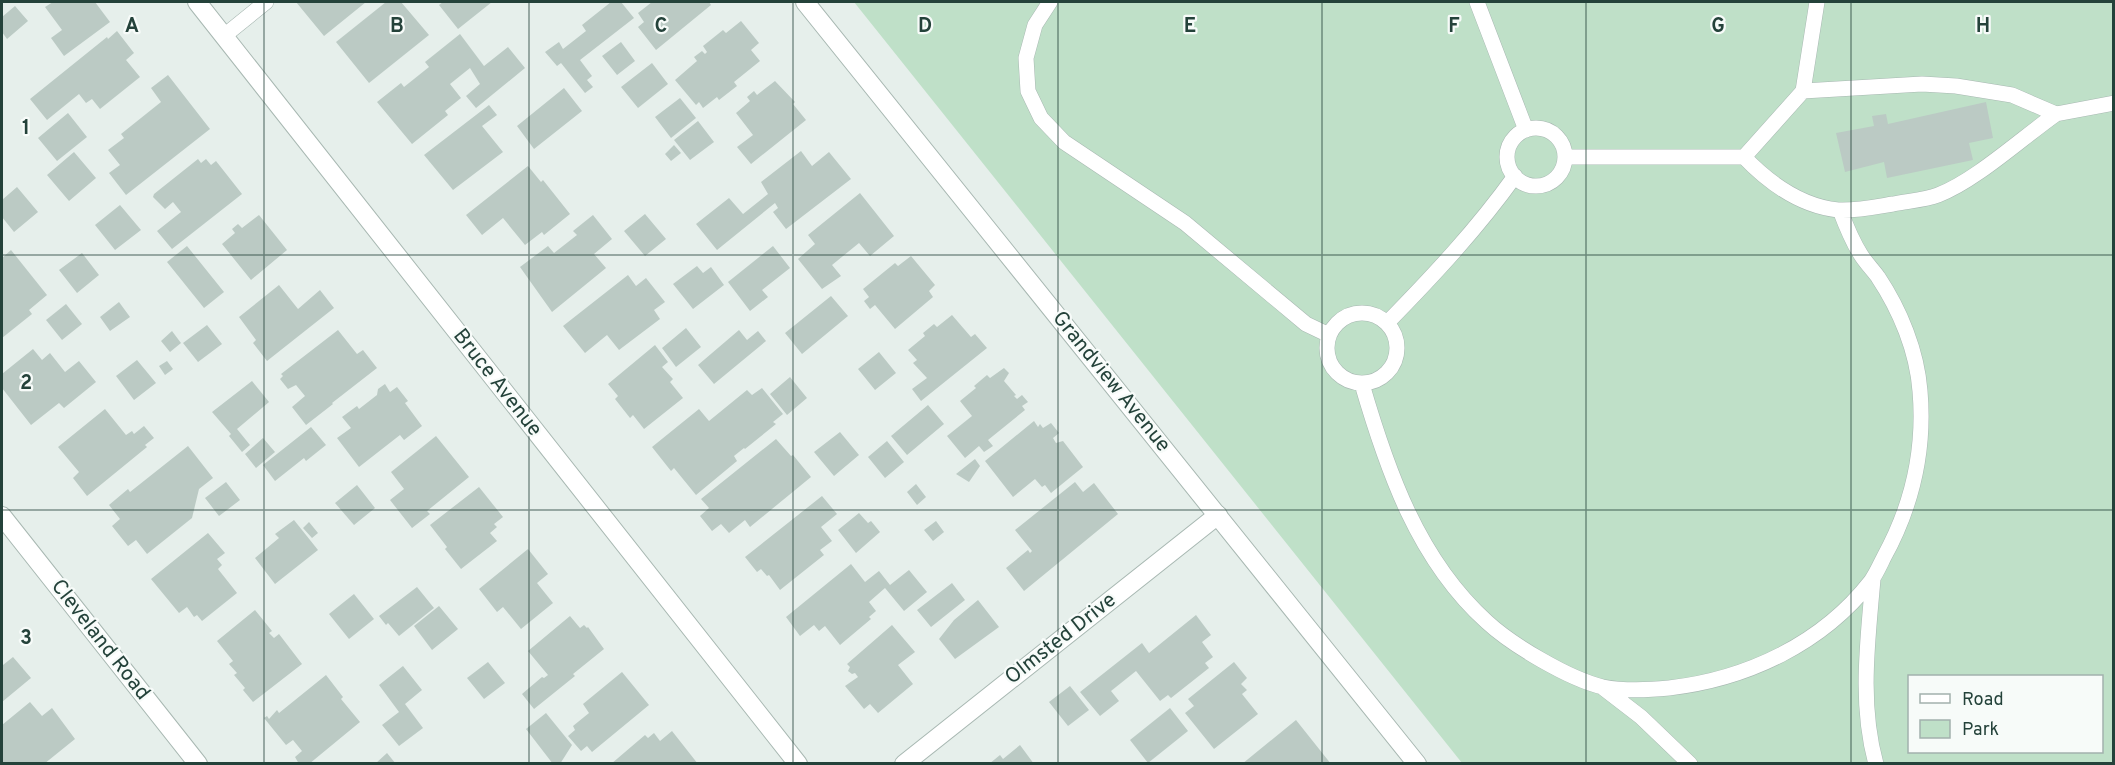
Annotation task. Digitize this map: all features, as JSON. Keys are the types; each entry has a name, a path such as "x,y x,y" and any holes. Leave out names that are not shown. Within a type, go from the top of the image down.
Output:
{"street":[{"name":"Bruce Avenue","path":"197,2 798,764"},
{"name":"Grandview Avenue","path":"805,2 1417,764"},
{"name":"Olmsted Drive","path":"904,764 1218,514"},
{"name":"Cleveland Road","path":"2,516 198,764"}],"lane":[{"path":"224,36 266,2"},
{"path":"1050,2 1035,25 1026,58 1028,91 1041,118 1064,141 1204,237 1306,324 1329,335"},
{"path":"1477,2 1526,130"},
{"path":"1744,157 1803,91 1817,2"},
{"path":"1803,91 1922,84 1956,86 2012,95 2056,114"},
{"path":"1565,157 1744,157 1758,172 1797,198 1818,206 1840,210 1866,208 1938,195 1969,178 2056,114 2114,103"},
{"path":"1537,128 1557,137 1563,147 1565,157 1562,169 1556,178 1546,184 1535,186 1524,183 1515,176 1509,167 1507,156 1516,136 1526,130 1537,128"},
{"path":"1387,323 1472,232 1515,176"},
{"path":"1602,687 1634,690 1689,686 1754,668 1792,650 1822,629 1850,606 1873,579 1904,514 1914,483 1922,419 1920,389 1916,362 1894,305 1848,233 1840,210"},
{"path":"1362,313 1376,315 1387,323 1395,335 1398,348 1395,362 1387,373 1376,381 1362,384 1348,381 1336,373 1329,362 1326,348 1329,335 1337,323 1349,316 1362,313"},
{"path":"1362,384 1395,484 1428,550 1474,610 1513,642 1571,674 1602,687 1641,717 1690,764"},
{"path":"1873,579 1865,683 1867,716 1875,764"}],"green space":[{"path":"854,2 2113,2 2113,763 1462,763"}],"building":[{"path":"53,2 95,2 110,22 64,56 51,38 62,30 45,7"},
{"path":"296,2 366,2 324,36"},
{"path":"386,2 401,2 429,35 369,83 336,42"},
{"path":"443,2 492,2 458,29 439,5"},
{"path":"611,2 621,2 634,18 580,60 592,76 587,80 593,87 585,93 561,63 557,66 545,52 559,42 563,49 586,31 582,25"},
{"path":"652,2 709,2 711,5 656,50 638,27 644,22 638,13"},
{"path":"15,6 28,21 7,39 2,32 2,17"},
{"path":"741,21 759,43 751,50 760,61 734,82 737,86 719,100 717,97 703,108 699,102 696,105 675,80 697,61 694,57 702,51 705,54 707,52 703,46 723,30 726,33"},
{"path":"117,31 134,53 126,60 140,77 100,109 92,99 86,103 79,94 47,120 30,99"},
{"path":"460,34 484,66 508,47 525,68 476,108 466,96 480,84 470,68 450,84 461,98 445,111 448,115 412,144 377,102 401,83 404,87 429,67 425,62"},
{"path":"621,42 635,61 617,75 602,56"},
{"path":"652,63 668,84 638,108 621,87"},
{"path":"168,75 210,129 126,195 109,173 120,165 108,150 124,138 121,134 161,102 151,88"},
{"path":"775,81 795,102 793,104 806,120 751,164 737,147 753,135 736,113 750,101 747,97 754,91 757,95"},
{"path":"564,88 582,111 534,149 517,126"},
{"path":"680,98 696,118 671,138 655,117"},
{"path":"1986,102 1993,138 1969,143 1973,160 1887,178 1884,162 1845,172 1836,133 1874,126 1872,116 1886,114 1888,124"},
{"path":"489,105 497,115 482,126 503,152 453,190 424,155"},
{"path":"68,113 87,137 57,161 38,138"},
{"path":"698,121 714,142 690,160 674,140"},
{"path":"674,145 681,153 671,161 665,154"},
{"path":"801,151 812,166 829,152 851,179 786,229 773,212 778,208 775,203 717,250 696,224 729,198 743,214 768,194 761,182"},
{"path":"74,152 96,178 69,201 47,175"},
{"path":"198,159 201,163 206,159 211,165 216,161 242,194 172,249 157,231 181,212 173,202 165,209 153,197"},
{"path":"528,166 541,182 543,180 570,214 544,235 542,232 525,245 503,218 482,235 466,215"},
{"path":"17,187 38,212 14,232 2,217 2,200"},
{"path":"860,193 894,236 870,256 859,243 832,265 841,276 822,289 798,259 815,244 808,235"},
{"path":"120,205 141,230 115,250 95,225"},
{"path":"645,214 666,239 645,256 624,231"},
{"path":"259,215 287,250 251,280 222,244 235,233 232,229 238,224 242,228"},
{"path":"593,215 612,239 594,254 606,268 552,312 520,267 548,246 554,253 577,235 573,231"},
{"path":"187,246 224,292 204,308 167,262"},
{"path":"773,246 790,268 762,290 768,297 750,311 728,282"},
{"path":"11,250 47,295 29,310 32,314 2,338 2,258"},
{"path":"82,253 99,275 77,293 59,270"},
{"path":"911,256 935,285 929,291 933,297 895,329 875,305 870,309 864,301 869,297 863,289 895,263 898,266"},
{"path":"697,266 703,273 711,267 724,285 693,309 673,284"},
{"path":"628,275 636,286 646,278 665,302 654,310 660,319 619,350 607,335 585,353 563,326"},
{"path":"279,285 298,309 320,290 334,308 267,361 253,343 256,340 239,317"},
{"path":"831,296 848,316 802,354 785,333"},
{"path":"119,302 130,317 110,331 100,317"},
{"path":"66,304 82,324 62,340 46,320"},
{"path":"952,315 971,337 975,334 987,348 921,401 912,389 927,378 913,363 917,360 908,350 925,336 923,333 934,324 937,327"},
{"path":"207,325 222,344 198,362 183,343"},
{"path":"686,328 701,347 676,367 662,348"},
{"path":"338,330 357,354 363,350 377,368 306,425 292,407 305,396 296,385 288,389 280,379 283,376 281,374"},
{"path":"739,330 747,340 758,331 766,341 714,384 698,365"},
{"path":"172,331 181,343 170,352 161,341"},
{"path":"655,345 668,362 662,367 673,379 670,382 683,398 644,429 633,415 630,418 615,399 618,396 608,384"},
{"path":"33,349 42,360 50,353 65,372 79,361 96,382 64,408 59,403 31,425 2,388 2,374"},
{"path":"879,352 896,373 875,390 858,369"},
{"path":"137,360 156,383 134,400 116,376"},
{"path":"167,361 173,369 165,375 159,366"},
{"path":"1004,368 1009,373 1004,381 1016,395 1014,396 1017,399 1022,395 1028,402 1022,406 1025,410 988,440 993,446 984,452 979,446 965,458 947,436 972,416 960,401 987,375 990,378"},
{"path":"790,377 807,398 787,415 770,394"},
{"path":"252,381 269,402 237,429 250,445 242,452 229,436 231,434 212,412"},
{"path":"385,384 390,392 397,387 408,401 405,403 422,426 404,440 400,435 359,467 337,438 351,428 342,417 357,406 359,409 377,395 378,389"},
{"path":"762,388 783,414 773,422 776,424 734,456 737,461 696,495 674,468 671,471 652,447 699,409 709,421 747,390 752,395"},
{"path":"928,405 944,424 907,455 891,436"},
{"path":"105,409 126,435 132,431 134,434 144,426 154,438 145,445 147,447 87,496 73,478 79,472 58,447"},
{"path":"1034,421 1038,427 1040,424 1043,428 1051,423 1059,433 1053,438 1056,443 1063,441 1083,467 1051,493 1045,485 1042,487 1035,479 1013,497 985,461"},
{"path":"311,427 326,445 306,461 304,458 275,481 263,465"},
{"path":"840,432 859,455 834,476 814,452"},
{"path":"436,436 469,477 427,511 430,514 412,528 390,500 404,489 391,472"},
{"path":"263,438 275,452 256,468 245,454"},
{"path":"776,439 811,477 750,527 745,520 729,533 721,524 712,531 700,516 709,508 701,499"},
{"path":"887,441 904,462 885,478 868,457"},
{"path":"188,446 213,478 199,489 192,518 147,554 136,540 128,546 112,526 120,519 109,505 128,489 130,492"},
{"path":"975,459 980,466 969,482 956,474"},
{"path":"226,482 240,500 219,516 205,498"},
{"path":"1075,482 1083,492 1094,483 1118,514 1024,591 1006,568 1028,550 1030,553 1032,551 1015,530"},
{"path":"916,484 926,497 917,505 907,492"},
{"path":"357,485 375,508 354,525 335,503"},
{"path":"479,487 503,517 494,524 497,527 490,533 497,541 461,569 430,525"},
{"path":"822,496 837,514 821,527 832,541 820,550 824,555 780,590 769,575 767,576 761,569 757,572 745,557"},
{"path":"859,513 868,523 871,521 880,532 856,553 838,530"},
{"path":"294,520 318,550 275,584 255,558 279,538 275,534"},
{"path":"936,521 944,532 933,541 924,530"},
{"path":"309,522 318,533 312,538 303,528"},
{"path":"208,533 225,553 217,559 222,565 218,569 237,593 202,621 197,615 194,617 187,607 179,613 151,579"},
{"path":"528,549 548,574 537,583 553,603 521,629 503,607 497,612 479,589"},
{"path":"851,564 865,582 879,571 890,585 909,570 927,592 904,611 885,588 869,602 876,611 869,617 871,619 840,645 825,626 819,631 814,625 800,636 786,617"},
{"path":"952,583 965,600 931,627 917,610"},
{"path":"417,587 434,608 399,636 379,616"},
{"path":"354,594 374,619 349,639 329,614"},
{"path":"978,600 999,627 955,659 939,639 954,620"},
{"path":"439,606 458,629 432,650 414,626"},
{"path":"255,610 272,631 269,633 274,638 279,634 302,664 253,702 234,675 237,673 229,664 233,661 217,641"},
{"path":"1196,615 1211,635 1202,642 1213,657 1205,663 1209,668 1171,698 1168,695 1160,701 1136,671 1111,691 1119,701 1100,716 1080,692 1142,643 1149,653"},
{"path":"570,616 580,628 584,625 588,627 604,649 534,709 522,694 542,677 548,675 528,651"},
{"path":"892,625 915,652 898,665 913,684 878,713 870,704 864,709 845,686 858,677 855,673 848,671 850,667 847,664"},
{"path":"13,657 31,678 2,702 2,663 3,665"},
{"path":"488,662 505,683 484,699 467,678"},
{"path":"1234,662 1247,678 1241,684 1247,690 1242,694 1258,714 1214,749 1185,713 1194,706 1188,699"},
{"path":"403,666 422,690 405,704 423,728 399,746 382,725 399,712 379,685"},
{"path":"622,672 649,705 592,752 587,746 581,751 568,736 575,730 573,726 589,713 583,704"},
{"path":"326,675 343,697 341,699 360,722 309,764 299,764 295,757 302,751 293,740 286,745 264,718 267,716 269,719 277,710 279,713"},
{"path":"1070,686 1089,710 1068,726 1049,702"},
{"path":"30,702 42,716 52,708 75,739 44,764 2,764 2,725"},
{"path":"1170,708 1188,731 1148,763 1130,740"},
{"path":"546,713 572,745 560,764 553,764 526,729"},
{"path":"1296,720 1331,764 1242,764"},
{"path":"672,731 698,764 611,764 645,735 648,738 654,733 660,741"},
{"path":"1020,745 1034,764 989,764 1000,755 1003,759"},
{"path":"387,753 396,764 375,764"}]}
